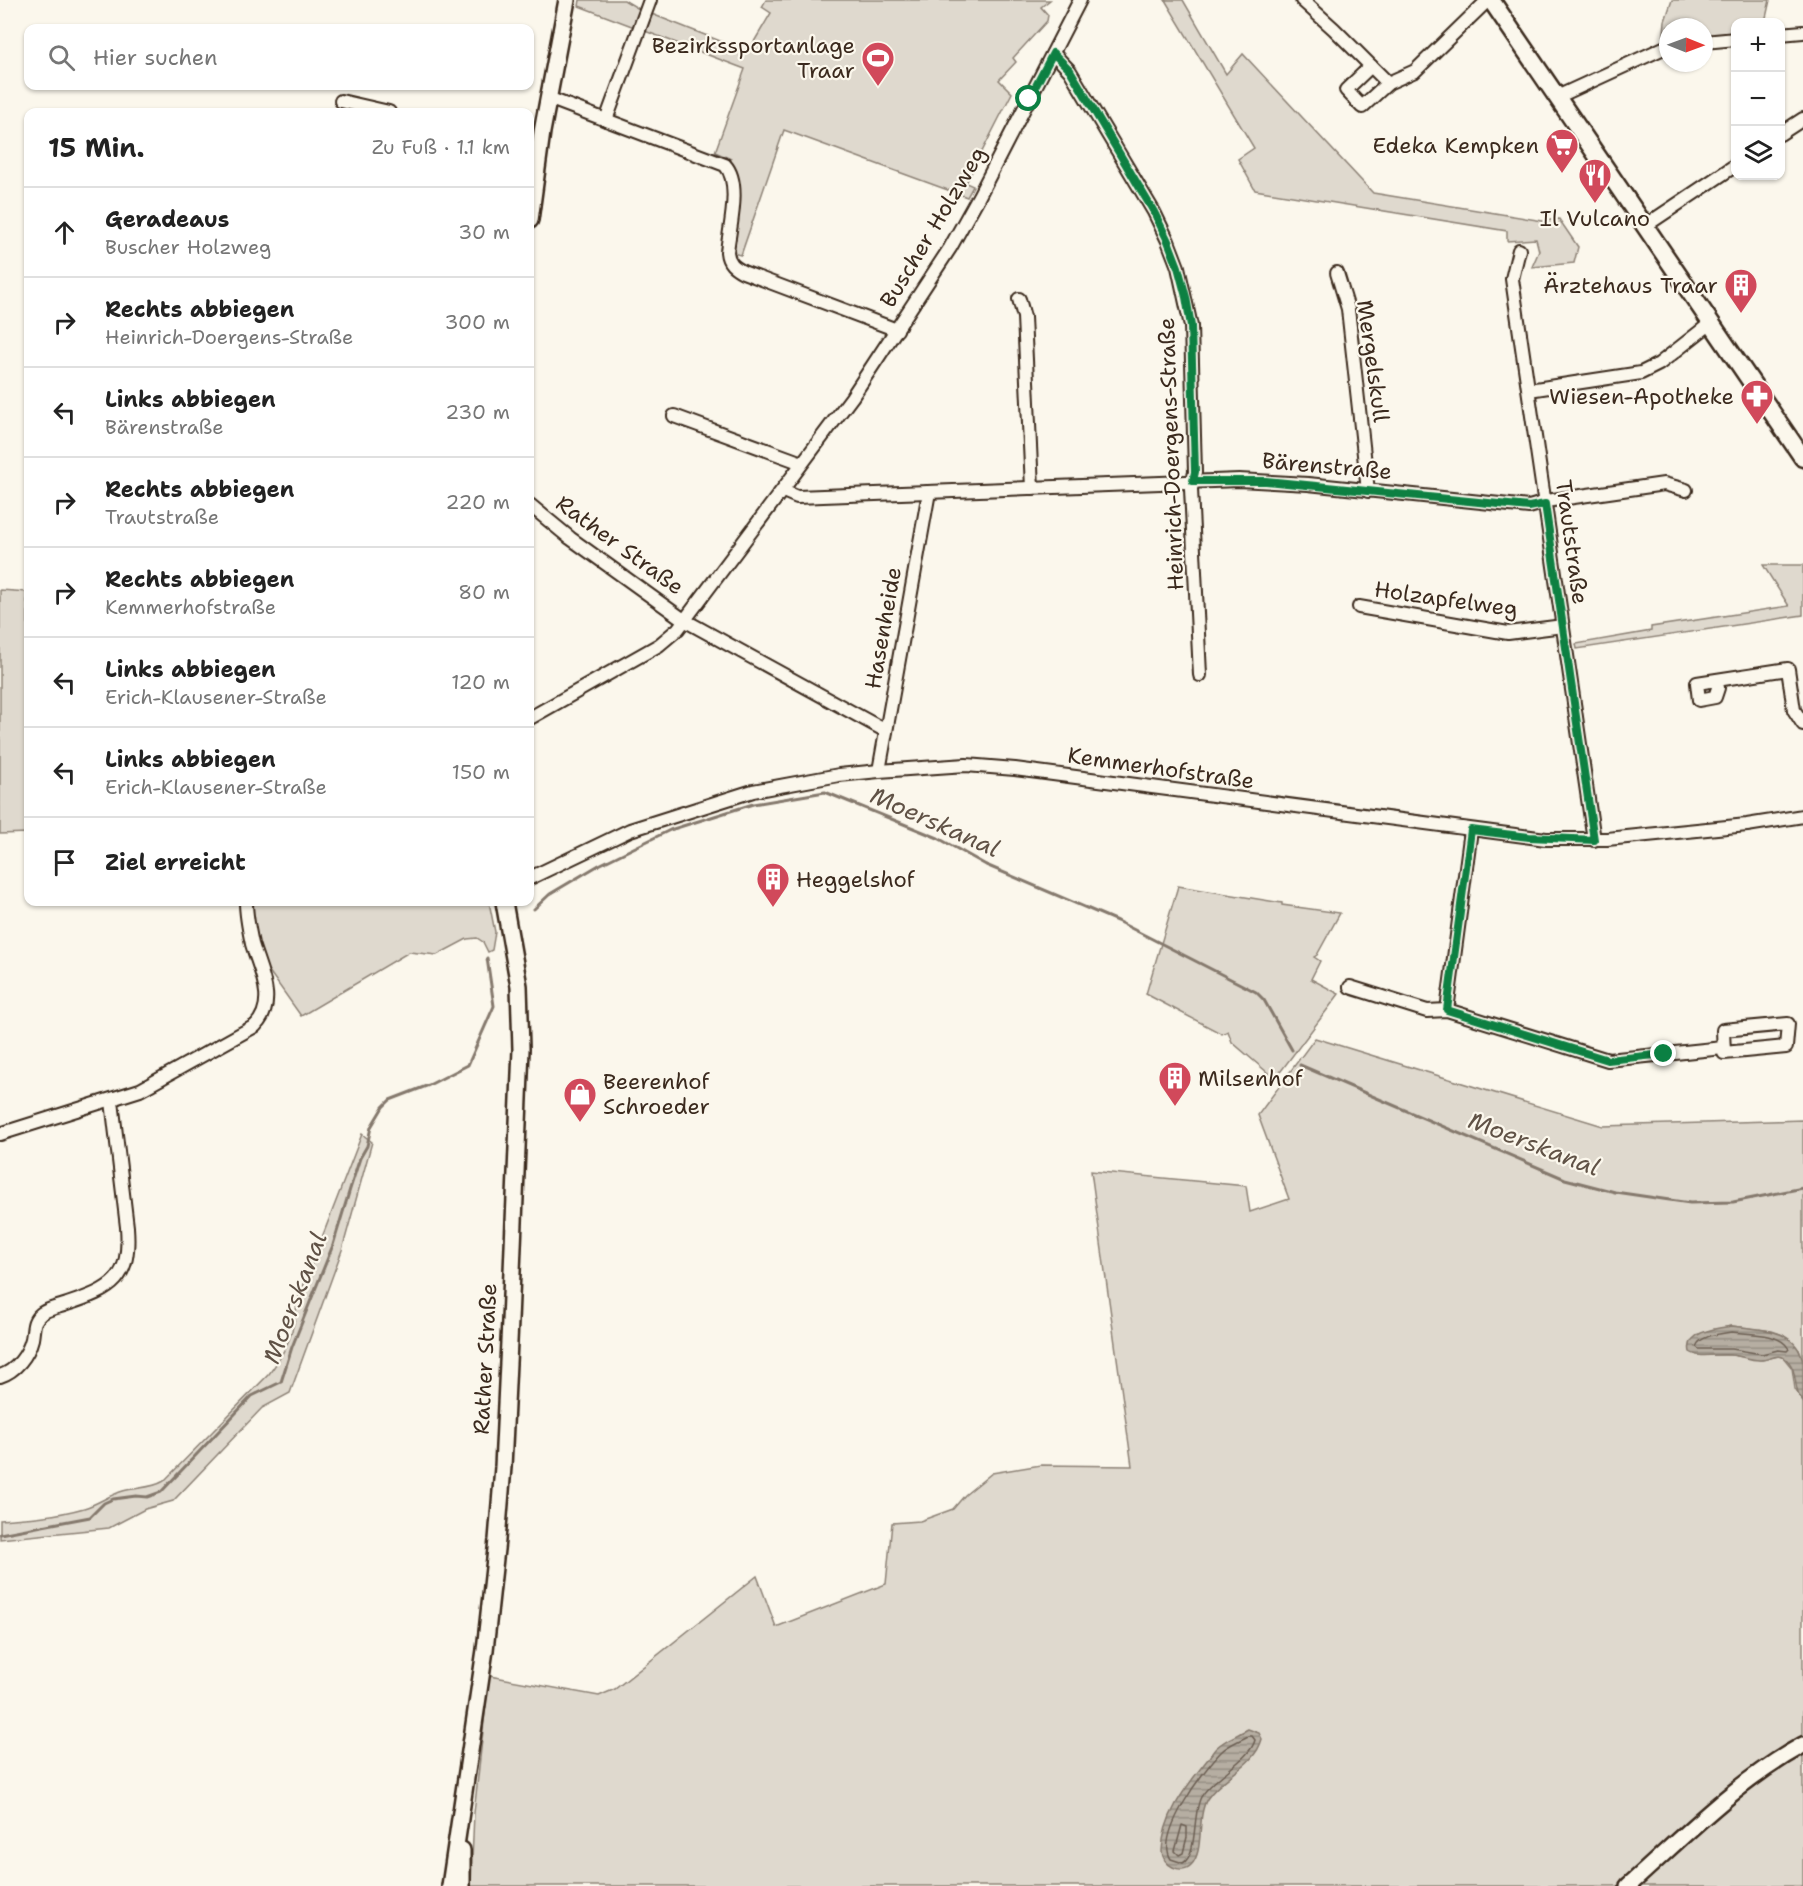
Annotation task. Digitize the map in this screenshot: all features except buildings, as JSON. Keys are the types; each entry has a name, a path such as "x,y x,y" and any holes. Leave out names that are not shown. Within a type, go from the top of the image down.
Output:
{"main road":[{"path":"1490,0 1803,458"}],"street":[{"path":"534,151 548,99 567,0"},
{"path":"606,120 650,0"},
{"name":"Buscher Holzweg","path":"534,716 671,636 783,491 852,397 958,234 1080,0"},
{"path":"1302,0 1388,83"},
{"path":"1371,66 1346,90 1362,107 1388,83 1415,71 1490,0"},
{"path":"1785,34 1803,32"},
{"path":"1713,41 1731,39"},
{"path":"1557,98 1659,50"},
{"name":"Heinrich-Doergens-Straße","path":"1053,53 1070,70 1154,212 1178,267 1186,297 1193,358 1195,472 1191,489 1200,675"},
{"path":"548,99 714,160 729,169 734,188 727,252 733,266 743,272 897,330"},
{"path":"341,101 372,108"},
{"path":"1785,131 1803,119"},
{"path":"1645,226 1731,168"},
{"name":"Trautstraße","path":"1519,250 1512,279 1594,840"},
{"name":"Mergelskull","path":"1337,273 1348,309 1368,491"},
{"path":"1019,299 1024,317 1032,488"},
{"path":"1529,390 1641,373 1659,363 1712,323"},
{"path":"674,416 802,464"},
{"name":"Bärenstraße","path":"783,491 797,497 1193,481 1266,481 1529,507 1553,500 1664,484 1686,490"},
{"name":"Hasenheide","path":"879,771 929,492"},
{"name":"Rather Straße","path":"534,509 684,620 886,731"},
{"name":"Holzapfelweg","path":"1359,607 1508,633 1563,626"},
{"path":"1717,680 1788,669 1794,710 1803,724"},
{"name":"Kemmerhofstraße","path":"534,876 630,830 753,791 839,775 957,766 989,766 1538,838 1594,840 1747,825 1803,816"},
{"path":"1447,1010 1471,830"},
{"path":"0,1134 112,1101 153,1084 244,1034 260,1020 266,1007 266,991 252,941 247,906"},
{"name":"Rather Straße","path":"450,1886 485,1650 503,1467 520,1100 521,1012 516,964 505,906"},
{"path":"1350,987 1427,1011 1447,1010 1608,1060 1723,1048"},
{"path":"1788,1024 1786,1047 1724,1053 1723,1048 1723,1030 1788,1024"},
{"path":"0,1376 15,1368 25,1356 32,1339 33,1323 41,1313 93,1296 104,1290 117,1280 123,1268 128,1252 128,1234 112,1101"},
{"path":"1628,1886 1730,1794 1803,1745"},
{"name":"Rather Straße","path":"461,1817 462,1886"}],"shaded area":[{"name":"Bezirkssportanlage Traar","path":"580,0 624,0 639,9 748,52 771,13 762,7 766,0 1050,0 1041,7 1048,15 1047,21 1013,58 1016,62 999,80 1012,93 966,183 973,186 967,197 784,130 741,255 732,253 739,182 731,159 715,152 745,69 579,6"},
{"path":"1165,0 1183,0 1226,74 1243,54 1373,193 1543,221 1559,219 1578,247 1574,263 1532,267 1539,251 1536,239 1507,241 1507,231 1255,190 1238,159 1254,148"},
{"path":"1672,0 1770,0 1766,18 1731,18 1731,37 1713,39 1713,18 1666,18"},
{"path":"1763,565 1803,565 1803,615 1577,649 1576,644 1651,631 1651,627 1789,606"},
{"path":"0,590 24,592 24,833 0,834"},
{"path":"1178,886 1340,913 1314,957 1320,961 1311,979 1339,994 1275,1079 1232,1042 1228,1031 1222,1034 1146,994"},
{"path":"251,906 490,906 495,932 492,950 488,952 483,942 477,938 467,939 437,955 409,952 301,1016 269,971 266,971 259,953"},
{"path":"1315,1038 1603,1126 1803,1120 1803,1362 1799,1350 1783,1335 1772,1331 1732,1326 1698,1334 1697,1355 1731,1355 1762,1360 1783,1357 1792,1368 1795,1389 1803,1402 1803,1886 471,1886 474,1813 489,1676 599,1696 615,1689 757,1576 776,1627 886,1584 892,1523 920,1521 953,1509 965,1495 992,1473 1041,1465 1132,1466 1091,1171 1246,1186 1250,1212 1289,1199 1258,1115"},
{"path":"362,1134 372,1142 342,1250 290,1393 262,1408 173,1501 145,1509 109,1528 0,1539 0,1520 74,1511 123,1491 149,1487 164,1481 269,1374 289,1340 297,1302"}],"water":[{"path":"1732,1326 1776,1333 1794,1343 1800,1352 1803,1364 1803,1402 1798,1392 1793,1369 1783,1357 1756,1360 1726,1355 1699,1355 1690,1352 1692,1339 1697,1335"},
{"path":"1248,1729 1259,1733 1262,1739 1258,1748 1253,1757 1213,1791 1207,1799 1202,1815 1198,1851 1191,1865 1182,1869 1173,1867 1165,1861 1162,1851 1163,1838 1177,1801 1216,1748"}],"waterway":[{"name":"Moerskanal","path":"534,909 550,894 599,865 670,830 753,804 825,792 938,838 986,865 1117,921 1256,992 1264,1000 1292,1050"},
{"name":"Moerskanal","path":"0,1534 90,1517 104,1503 113,1499 147,1497 161,1492 252,1396 281,1382 292,1347 333,1245 360,1158 367,1146 371,1127 390,1100 429,1085 468,1065 494,1006 487,958"},
{"name":"Moerskanal","path":"1300,1065 1565,1179 1615,1192 1690,1203 1733,1202 1803,1188"}],"place":[{"name":"Bezirkssportanlage Traar","path":"878,87"},
{"name":"Edeka Kempken","path":"1562,174"},
{"name":"Il Vulcano","path":"1595,204"},
{"name":"Ärztehaus Traar","path":"1741,314"},
{"name":"Wiesen-Apotheke","path":"1757,425"},
{"name":"Heggelshof","path":"773,908"},
{"name":"Milsenhof","path":"1175,1107"},
{"name":"Beerenhof Schroeder","path":"580,1123"}],"route":[{"path":"1029,99 1053,53 1070,70 1154,212 1168,241 1178,267 1191,326 1195,472 1193,481 1266,481 1529,507 1545,504 1594,840 1564,840 1471,830 1447,1010 1608,1060 1664,1054"}]}
